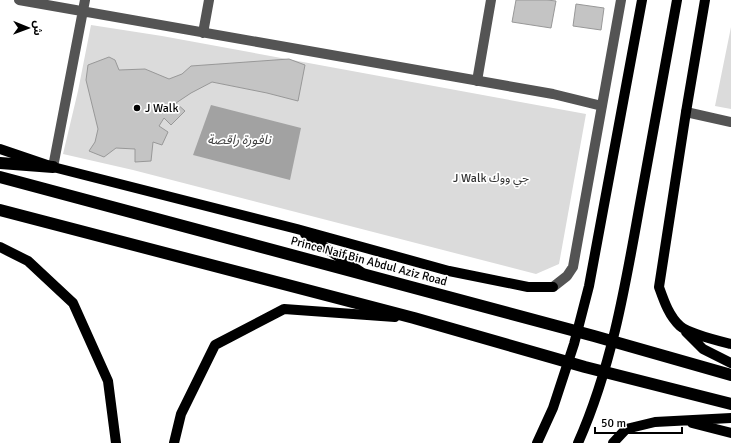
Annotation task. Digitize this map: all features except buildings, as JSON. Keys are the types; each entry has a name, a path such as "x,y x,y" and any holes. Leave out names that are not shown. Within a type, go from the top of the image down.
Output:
{"highway":[{"path":"0,164 53,167"},
{"name":"Prince Naif Bin Abdul Aziz Road","path":"0,177 594,336 731,375"},
{"path":"0,210 414,318 585,367 731,404"}],"main road":[{"path":"537,443 554,408 574,344 589,286 642,0"},
{"path":"578,443 590,415 624,294 677,0"},
{"path":"705,0 659,287 666,307 681,327 703,349 731,363"},
{"path":"0,149 53,167 297,229 449,271 528,287 553,286"},
{"path":"297,229 364,274"},
{"path":"0,247 28,261 73,303 108,381 116,443"},
{"path":"174,443 181,414 215,345 284,309 414,318"},
{"path":"681,327 704,337 731,344"},
{"path":"612,443 626,430 655,422 731,418"},
{"path":"682,420 731,433"}],"street":[{"path":"18,0 477,80 553,94 602,106"},
{"path":"53,167 85,0"},
{"path":"203,33 209,0"},
{"path":"477,80 491,0"},
{"path":"553,286 567,276 573,267 621,0"},
{"path":"686,112 731,122"}],"green space":[{"name":"J Walk جي ووك","path":"91,25 162,36 586,114 559,264 536,274 133,170 63,154 78,91"},
{"path":"731,27 731,109 715,106"}],"water":[{"name":"نافورة راقصة","path":"211,105 301,128 290,180 193,155"}],"place":[{"name":"J Walk","path":"137,108"}]}
